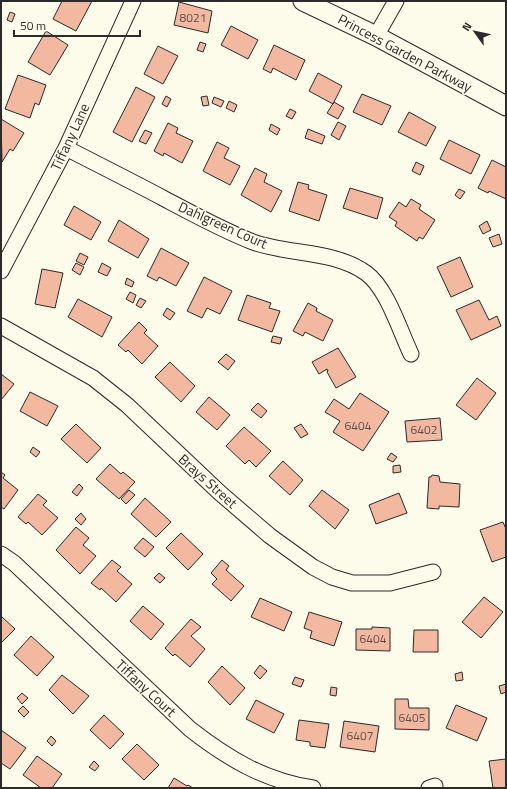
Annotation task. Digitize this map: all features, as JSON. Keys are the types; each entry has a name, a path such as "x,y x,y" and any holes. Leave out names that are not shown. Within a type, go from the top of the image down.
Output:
{"street":[{"name":"Tiffany Lane","path":"1,271 66,148 133,1"},
{"name":"Princess Garden Parkway","path":"303,1 376,36 506,106"},
{"path":"376,36 396,1"},
{"name":"Dahlgreen Court","path":"66,148 209,222 253,242 280,250 308,253 348,263 366,273 377,282 411,354"},
{"name":"Brays Street","path":"1,326 92,378 127,406 220,493 270,536 313,567 332,577 352,582 390,583 434,572"},
{"name":"Tiffany Court","path":"1,554 14,563 190,729 213,747 268,778 312,788"}],"building":[{"path":"62,1 92,1 76,31 53,19"},
{"path":"179,2 212,11 208,33 174,25"},
{"path":"10,12 15,14 12,22 7,20"},
{"path":"231,26 258,40 248,59 221,45"},
{"path":"46,31 68,45 50,75 28,62"},
{"path":"200,42 206,44 203,52 197,50"},
{"path":"274,45 305,60 296,80 273,68 271,73 263,69"},
{"path":"158,46 178,56 163,84 144,74"},
{"path":"318,73 342,86 333,104 309,91"},
{"path":"18,75 46,85 39,105 35,103 30,118 5,109"},
{"path":"136,87 155,97 132,142 113,132"},
{"path":"362,94 391,106 382,125 353,112"},
{"path":"166,96 171,99 167,107 162,104"},
{"path":"207,96 209,105 203,106 201,97"},
{"path":"214,97 224,101 221,107 212,103"},
{"path":"229,101 237,105 234,112 226,108"},
{"path":"334,102 344,108 338,119 327,113"},
{"path":"290,109 296,112 292,119 286,116"},
{"path":"409,112 436,127 426,146 398,132"},
{"path":"1,119 24,133 13,151 10,149 2,162"},
{"path":"338,122 346,126 339,140 331,135"},
{"path":"168,123 178,128 176,133 193,141 182,163 164,153 163,156 154,151"},
{"path":"271,124 280,129 277,135 269,130"},
{"path":"308,129 325,136 322,144 305,138"},
{"path":"145,130 152,133 146,144 139,141"},
{"path":"449,140 480,155 471,174 440,159"},
{"path":"217,142 229,148 224,158 240,166 230,185 203,171"},
{"path":"492,160 506,167 506,199 489,191 488,193 478,188"},
{"path":"416,162 424,166 420,175 412,171"},
{"path":"255,168 267,174 264,182 282,191 271,212 241,195"},
{"path":"298,182 309,185 308,189 327,195 319,221 289,211"},
{"path":"350,188 383,198 377,219 343,208"},
{"path":"459,189 465,192 460,199 455,195"},
{"path":"411,199 421,205 419,209 435,220 423,239 419,237 417,241 395,226 397,222 389,217 399,202 406,207"},
{"path":"74,206 101,222 91,240 64,225"},
{"path":"119,220 149,239 138,258 108,241"},
{"path":"487,221 491,230 483,234 479,226"},
{"path":"499,234 502,244 493,247 489,238"},
{"path":"161,248 189,263 176,286 159,277 157,281 147,276"},
{"path":"80,253 88,257 84,265 76,261"},
{"path":"460,257 473,287 451,297 437,267"},
{"path":"76,263 84,267 80,275 72,270"},
{"path":"102,263 111,268 107,276 98,272"},
{"path":"42,269 63,273 55,308 35,304"},
{"path":"204,277 232,291 220,314 207,308 202,318 187,311"},
{"path":"127,278 134,282 132,287 125,284"},
{"path":"130,292 136,295 133,303 126,299"},
{"path":"247,295 271,303 269,308 280,311 272,332 238,320"},
{"path":"140,298 146,301 141,308 136,305"},
{"path":"78,299 112,317 102,337 68,317"},
{"path":"479,300 489,320 497,316 501,326 471,340 456,310"},
{"path":"308,303 317,308 316,311 333,320 323,341 305,332 303,336 293,331"},
{"path":"167,308 175,313 170,320 163,315"},
{"path":"139,322 147,330 144,333 158,346 142,364 128,350 126,352 118,345"},
{"path":"273,336 282,338 280,344 271,342"},
{"path":"338,348 356,377 336,388 327,372 327,369 319,374 312,362"},
{"path":"226,354 235,361 228,370 218,362"},
{"path":"170,362 195,386 181,402 155,377"},
{"path":"1,374 14,384 1,400"},
{"path":"477,378 496,393 476,420 456,405"},
{"path":"30,392 58,406 47,426 20,411"},
{"path":"360,393 389,412 363,451 333,432 340,421 325,412 334,399 349,409"},
{"path":"209,397 230,415 217,430 196,412"},
{"path":"258,403 267,411 261,418 251,410"},
{"path":"440,418 442,440 407,442 405,421"},
{"path":"76,424 101,448 87,463 61,439"},
{"path":"301,424 308,434 301,438 294,428"},
{"path":"244,427 271,451 256,467 249,460 245,464 226,446"},
{"path":"33,447 40,452 36,457 30,452"},
{"path":"391,453 397,457 393,462 387,459"},
{"path":"283,461 303,480 290,495 269,476"},
{"path":"110,464 121,474 123,472 135,482 119,499 96,479"},
{"path":"400,465 401,472 393,473 393,466"},
{"path":"1,472 5,475 3,478 18,490 4,509 1,507"},
{"path":"432,475 439,476 440,482 460,484 459,507 439,506 439,509 427,508 429,477"},
{"path":"79,484 83,488 77,496 72,492"},
{"path":"129,490 135,495 126,504 121,499"},
{"path":"322,490 349,510 335,529 309,506"},
{"path":"399,493 407,513 376,524 369,505"},
{"path":"38,494 47,501 43,505 58,518 42,535 28,522 26,524 18,517"},
{"path":"145,498 171,522 156,537 131,514"},
{"path":"81,513 86,519 81,525 75,519"},
{"path":"503,522 506,529 506,557 492,562 480,530"},
{"path":"76,527 89,538 83,545 96,556 80,574 56,550"},
{"path":"181,533 203,554 188,570 166,548"},
{"path":"143,538 154,547 145,557 134,548"},
{"path":"112,560 121,567 117,571 132,584 116,602 101,588 100,590 91,583"},
{"path":"222,560 229,566 226,570 244,586 231,601 212,584 217,579 211,573"},
{"path":"159,573 165,578 160,583 154,578"},
{"path":"484,597 503,612 481,638 462,622"},
{"path":"260,598 292,612 284,631 251,617"},
{"path":"143,606 164,624 151,640 130,621"},
{"path":"309,612 342,622 334,646 310,638 312,631 304,628"},
{"path":"1,616 15,629 1,643"},
{"path":"191,619 201,627 191,636 205,649 190,667 175,654 173,656 165,648"},
{"path":"372,627 390,628 390,651 356,650 356,629 372,629"},
{"path":"414,630 438,630 438,652 413,652"},
{"path":"31,636 54,657 37,676 14,655"},
{"path":"260,665 267,671 260,679 254,673"},
{"path":"222,666 245,688 230,705 208,682"},
{"path":"462,672 463,680 456,681 455,674"},
{"path":"62,675 89,696 73,714 49,690"},
{"path":"295,677 304,680 301,687 292,684"},
{"path":"506,684 506,692 501,694 499,686"},
{"path":"331,687 337,688 336,696 330,695"},
{"path":"22,693 28,698 22,704 17,698"},
{"path":"395,699 408,699 409,708 429,708 429,730 395,729"},
{"path":"256,700 284,714 274,733 246,719"},
{"path":"456,705 487,718 477,741 446,728"},
{"path":"23,706 29,712 24,717 18,711"},
{"path":"104,715 124,734 110,749 90,730"},
{"path":"299,720 329,724 325,748 310,746 310,742 296,740"},
{"path":"344,721 379,726 375,752 340,747"},
{"path":"1,730 26,748 10,769 1,763"},
{"path":"51,736 56,741 52,746 47,741"},
{"path":"137,744 159,765 144,780 122,759"},
{"path":"37,756 62,774 52,788 41,788 23,775"},
{"path":"506,759 506,788 493,788 489,761"},
{"path":"94,761 99,766 95,771 89,767"},
{"path":"174,778 187,786 188,785 193,788 168,788"}]}
